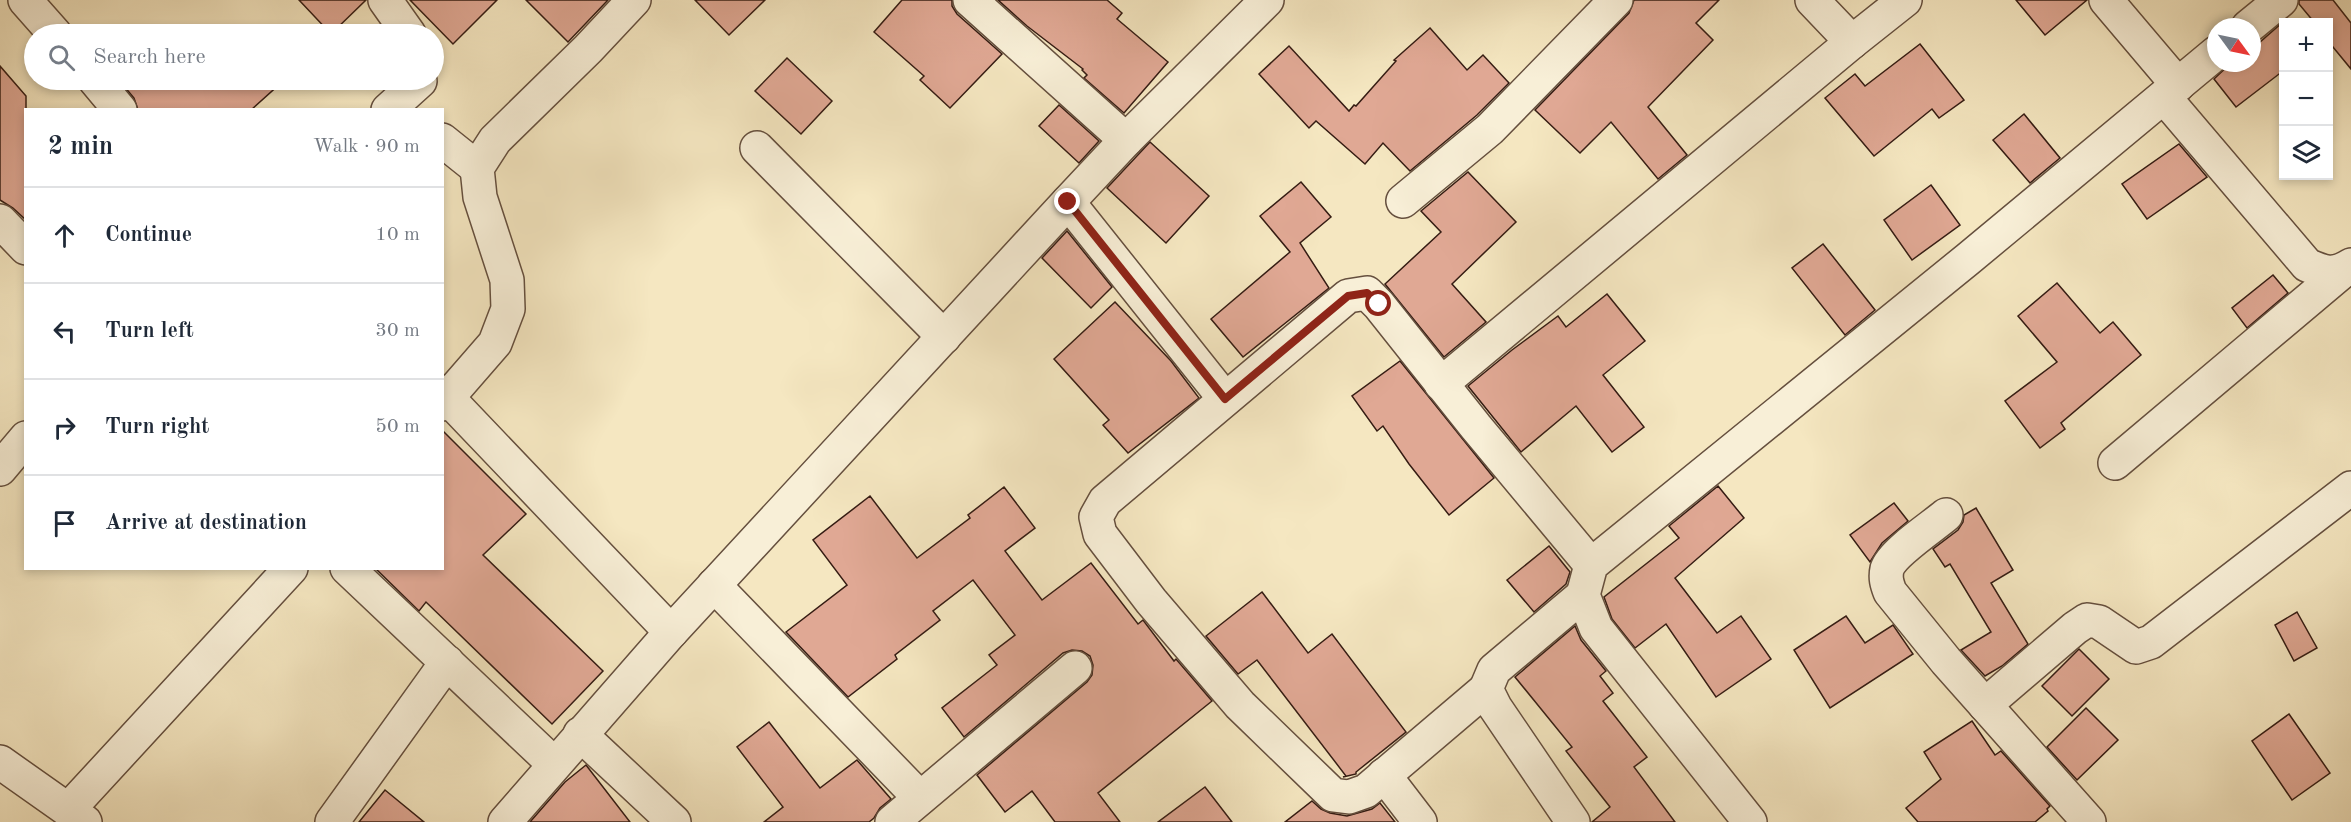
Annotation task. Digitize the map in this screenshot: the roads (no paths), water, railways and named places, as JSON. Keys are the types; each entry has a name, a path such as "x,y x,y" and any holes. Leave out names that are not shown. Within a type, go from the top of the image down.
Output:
{"street":[{"path":"25,0 46,24"},
{"path":"385,0 402,24"},
{"path":"634,0 588,49 495,140 477,168 480,197 507,280 508,309 495,343 444,398 671,632"},
{"path":"970,0 1125,140"},
{"path":"505,822 671,632 1125,140 1267,0"},
{"path":"1403,201 1490,129 1617,0"},
{"path":"1812,0 1852,42"},
{"path":"1441,384 1905,0"},
{"path":"2106,0 2171,91 2307,266 2326,273 2347,267"},
{"path":"2259,18 2281,0"},
{"path":"1750,822 1596,628 1587,580 1441,384 1379,304 1367,293 1348,296 1105,501 1096,517 1100,534 1151,601 1240,705 1333,795 1349,797 1366,790 1486,688 1494,670 1587,580 2207,61"},
{"path":"103,90 118,108"},
{"path":"391,108 421,90"},
{"path":"444,142 477,168"},
{"path":"757,148 944,337"},
{"path":"1068,202 1225,399"},
{"path":"0,221 24,246"},
{"path":"2115,463 2347,267"},
{"path":"0,469 24,440"},
{"path":"1985,705 2087,620 2099,622 2136,647 2151,642 2351,488"},
{"path":"1946,515 1887,567 1886,580 1890,592 1985,705 2089,822"},
{"path":"0,762 77,816 289,570"},
{"path":"349,570 554,764"},
{"path":"714,585 920,798"},
{"path":"332,822 447,662"},
{"path":"892,822 1075,668"},
{"path":"1486,688 1494,707 1573,822"},
{"path":"580,734 674,822"},
{"path":"1384,775 1420,822"}]}
